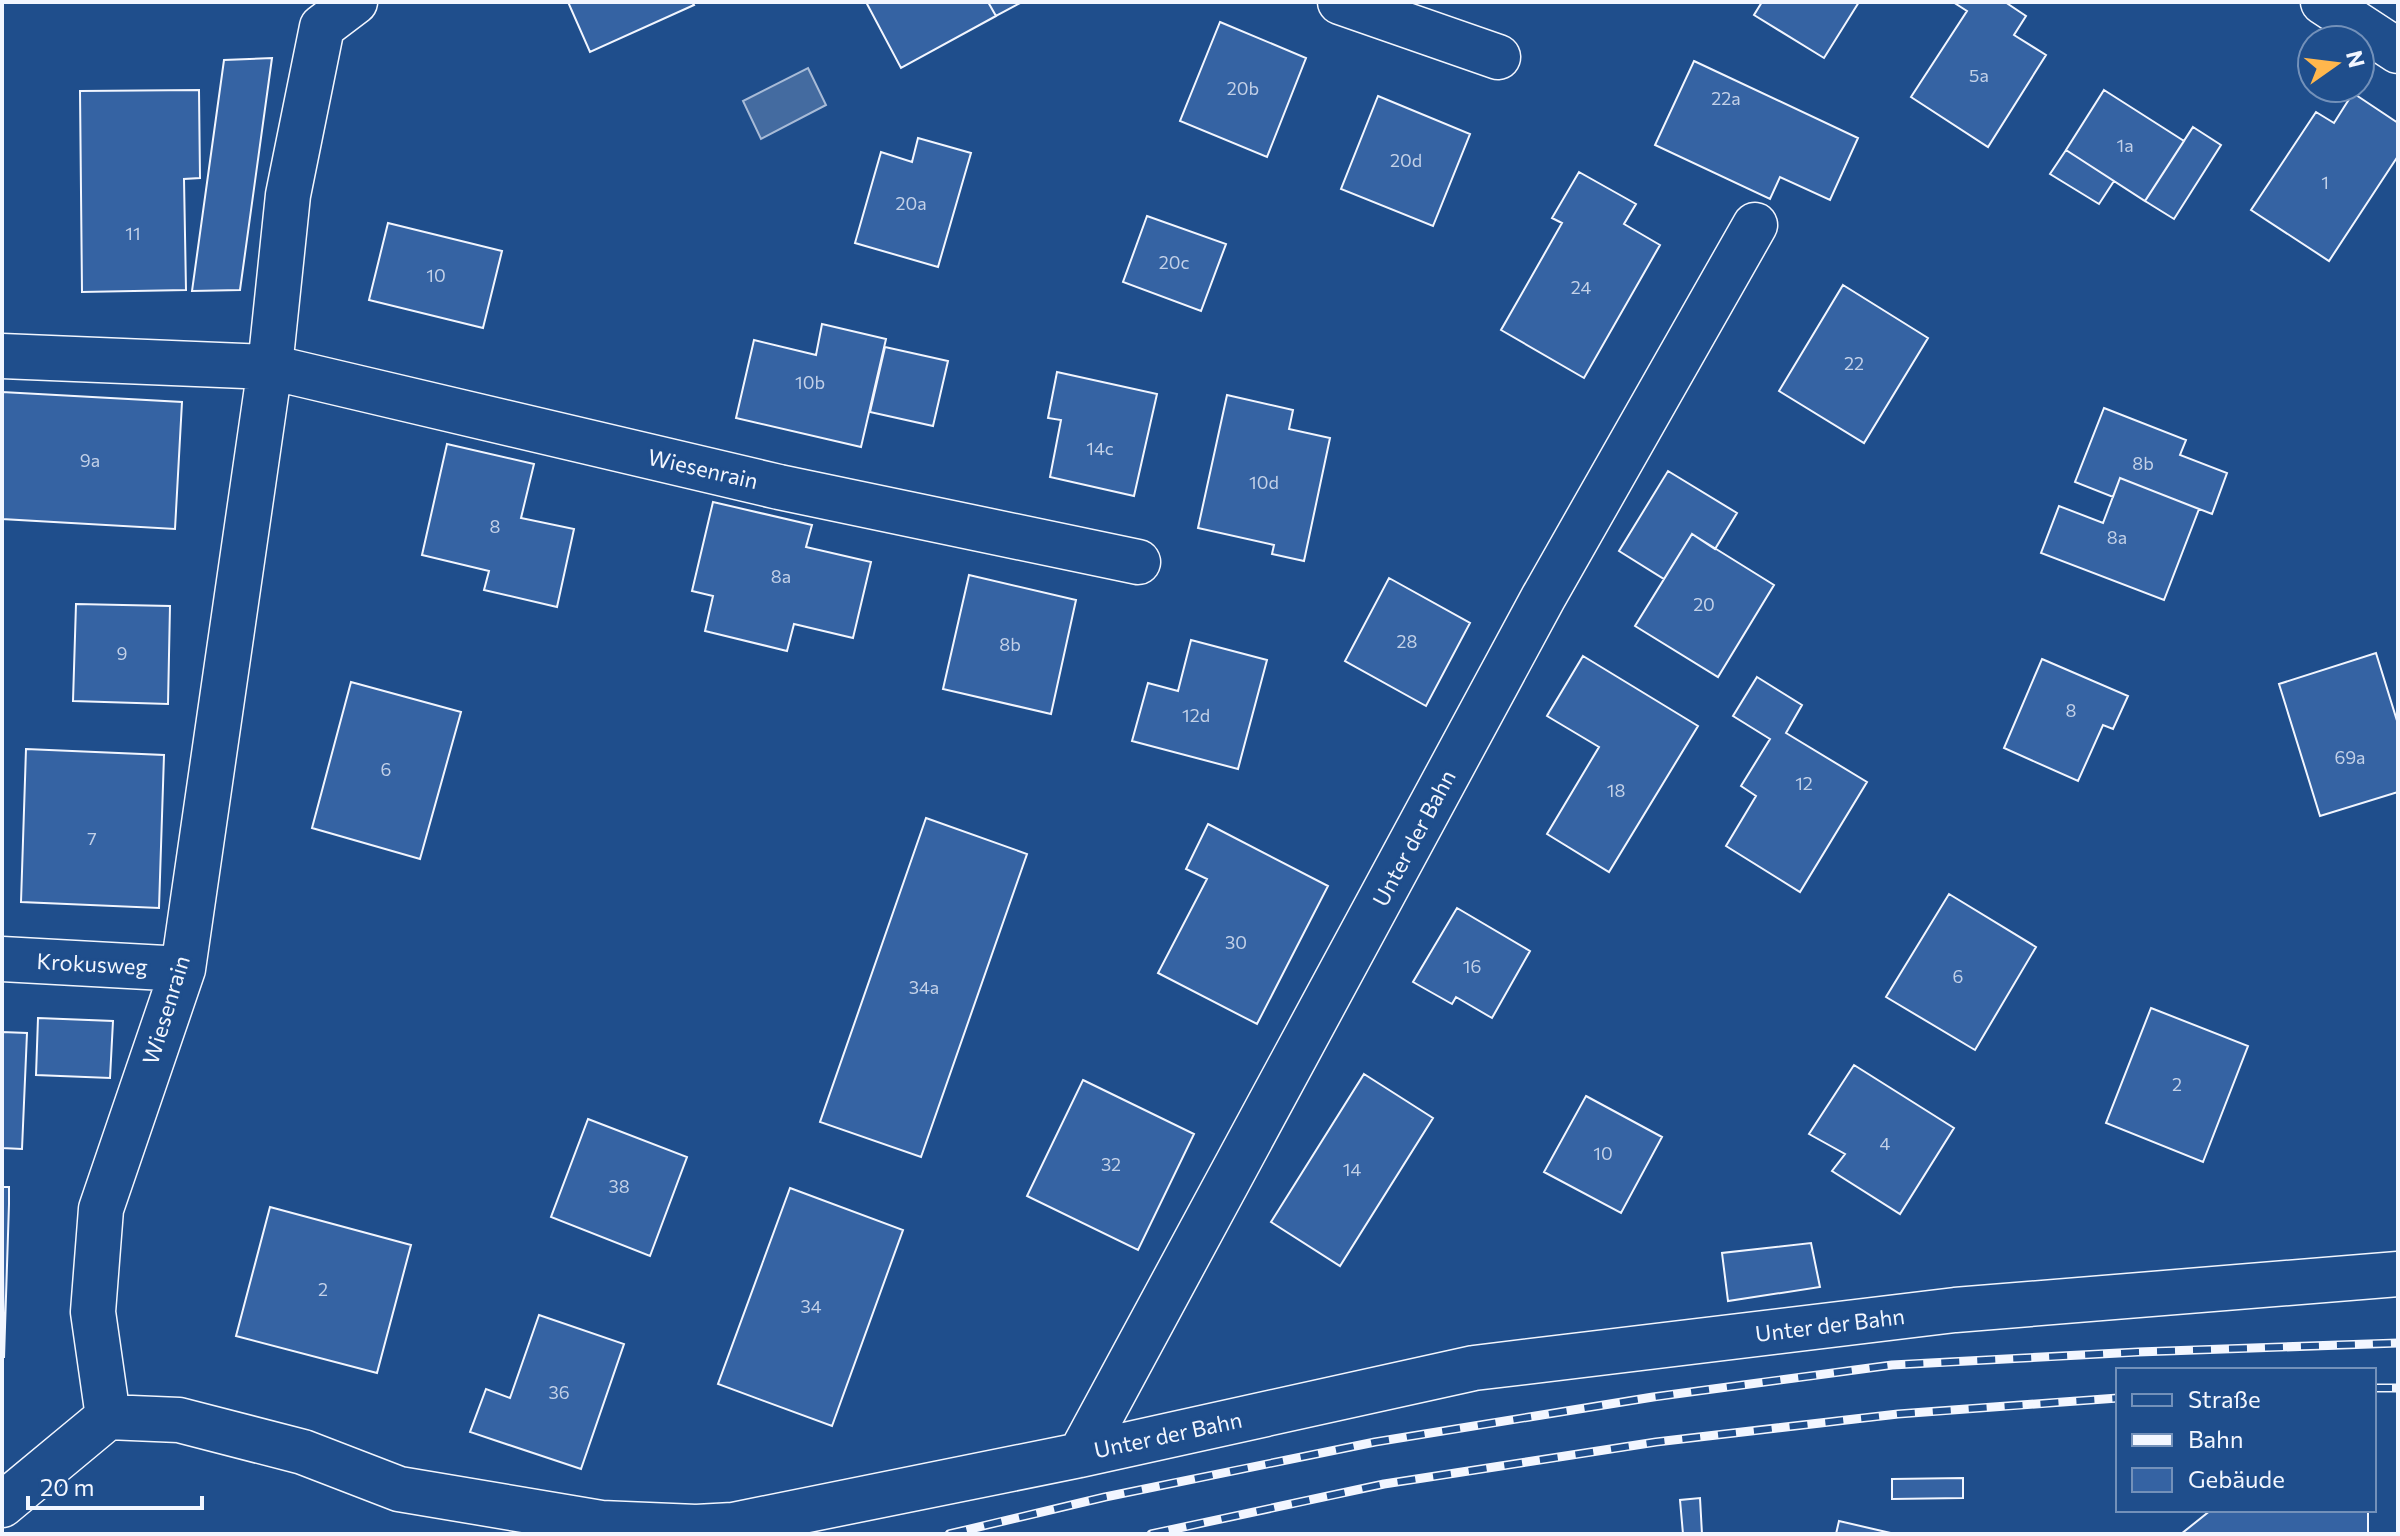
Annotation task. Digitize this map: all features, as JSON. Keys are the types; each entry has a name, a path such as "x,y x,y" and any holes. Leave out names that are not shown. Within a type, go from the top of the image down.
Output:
{"street":[{"path":"1340,2 1498,57"},
{"path":"2323,2 2398,51"},
{"name":"Wiesenrain","path":"108,1417 93,1312 101,1209 183,969 270,367 288,195 334,10"},
{"name":"Unter der Bahn","path":"1080,1455 1543,598 1755,225"},
{"name":"Wiesenrain","path":"2,356 270,367 779,487 1138,562"},
{"name":"Krokusweg","path":"2,959 183,969"},
{"name":"Unter der Bahn","path":"108,1417 179,1420 303,1452 399,1489 601,1523 733,1525 1080,1455 1474,1368 1955,1310 2398,1274"},
{"path":"2,1505 108,1417"}],"water":[{"path":"808,68 826,105 761,139 743,101"}],"building":[{"path":"568,2 692,2 694,5 590,52"},
{"path":"866,2 988,2 996,16 901,68"},
{"path":"988,2 1022,2 996,16"},
{"path":"1762,2 1859,2 1824,58 1754,15"},
{"path":"1953,2 2005,2 2026,16 2014,35 2046,55 1988,147 1911,97 1967,11"},
{"path":"1220,22 1306,58 1267,157 1180,121"},
{"path":"272,58 240,290 192,291 224,60"},
{"path":"1694,61 1858,138 1830,200 1780,177 1770,199 1655,145"},
{"path":"199,90 200,178 184,179 186,290 82,292 80,91"},
{"path":"2104,90 2184,141 2145,201 2066,150"},
{"path":"1378,96 1470,134 1433,226 1341,189"},
{"path":"2346,104 2370,104 2398,123 2398,156 2329,261 2251,210 2316,112 2334,123"},
{"path":"2193,127 2221,145 2174,219 2145,201"},
{"path":"918,138 971,153 938,267 855,243 881,152 912,162"},
{"path":"2066,150 2114,181 2099,204 2050,174"},
{"path":"1579,172 1636,204 1624,224 1660,245 1584,378 1501,330 1562,223 1552,218"},
{"path":"1147,216 1226,244 1201,311 1123,282"},
{"path":"388,223 502,251 483,328 369,300"},
{"path":"1843,285 1928,338 1864,443 1779,391"},
{"path":"822,324 886,339 861,447 736,418 754,340 816,355"},
{"path":"885,347 948,361 933,426 870,412"},
{"path":"1057,372 1157,394 1134,496 1050,477 1061,420 1048,418"},
{"path":"2,392 182,402 175,529 2,519"},
{"path":"1227,395 1293,410 1289,429 1330,438 1304,561 1272,554 1274,545 1198,528"},
{"path":"2104,408 2186,440 2180,455 2227,473 2212,514 2120,478 2113,497 2075,482"},
{"path":"447,444 534,464 521,518 574,529 557,607 484,590 489,571 422,555"},
{"path":"1668,471 1737,513 1715,549 1692,534 1664,579 1619,551"},
{"path":"2120,478 2199,509 2164,600 2041,553 2059,506 2103,523"},
{"path":"713,502 812,525 806,547 871,562 853,638 794,624 787,651 705,631 713,596 692,591"},
{"path":"1692,534 1774,585 1718,677 1635,626"},
{"path":"969,575 1076,600 1051,714 943,689"},
{"path":"1389,578 1470,623 1426,706 1345,661"},
{"path":"76,604 170,606 168,704 73,701"},
{"path":"1191,640 1267,660 1238,769 1132,741 1148,683 1178,691"},
{"path":"2376,653 2398,724 2398,792 2320,816 2279,684"},
{"path":"1583,656 1698,726 1609,872 1547,834 1599,747 1547,716"},
{"path":"2042,659 2128,696 2113,729 2103,725 2078,781 2004,748"},
{"path":"1757,677 1802,705 1786,733 1867,782 1800,892 1726,846 1756,796 1741,786 1770,739 1733,716"},
{"path":"351,682 461,712 420,859 312,828"},
{"path":"26,749 164,755 159,908 21,902"},
{"path":"926,818 1027,854 921,1157 820,1122"},
{"path":"1208,824 1328,886 1257,1024 1158,973 1207,879 1186,869"},
{"path":"1949,894 2036,947 1975,1050 1886,997"},
{"path":"1457,908 1530,951 1492,1018 1456,997 1452,1004 1413,982"},
{"path":"2151,1008 2248,1046 2203,1162 2106,1123"},
{"path":"38,1018 113,1021 110,1078 36,1075"},
{"path":"2,1032 27,1033 22,1149 2,1148"},
{"path":"1854,1065 1954,1128 1900,1214 1832,1171 1845,1154 1809,1134"},
{"path":"1364,1074 1433,1118 1340,1266 1271,1222"},
{"path":"1083,1080 1194,1134 1138,1250 1027,1196"},
{"path":"1586,1096 1662,1137 1621,1213 1544,1172"},
{"path":"588,1119 687,1157 650,1256 551,1217"},
{"path":"2,1187 9,1187 4,1358"},
{"path":"790,1188 903,1230 832,1426 718,1384"},
{"path":"270,1207 411,1245 377,1373 236,1336"},
{"path":"1811,1243 1820,1287 1728,1301 1722,1253"},
{"path":"539,1315 624,1344 581,1469 470,1432 486,1389 510,1398"},
{"path":"1963,1478 1963,1498 1892,1499 1892,1479"},
{"path":"1700,1498 1702,1534 1683,1534 1680,1500"},
{"path":"2208,1512 2368,1512 2368,1534 2181,1534"},
{"path":"1839,1521 1895,1534 1836,1534"}],"railway":[{"path":"949,1534 1105,1497 1375,1442 1653,1397 1892,1365 2398,1343"},
{"path":"2376,1388 2398,1388"},
{"path":"1151,1534 1384,1484 1656,1442 1898,1414 2116,1398"}]}
